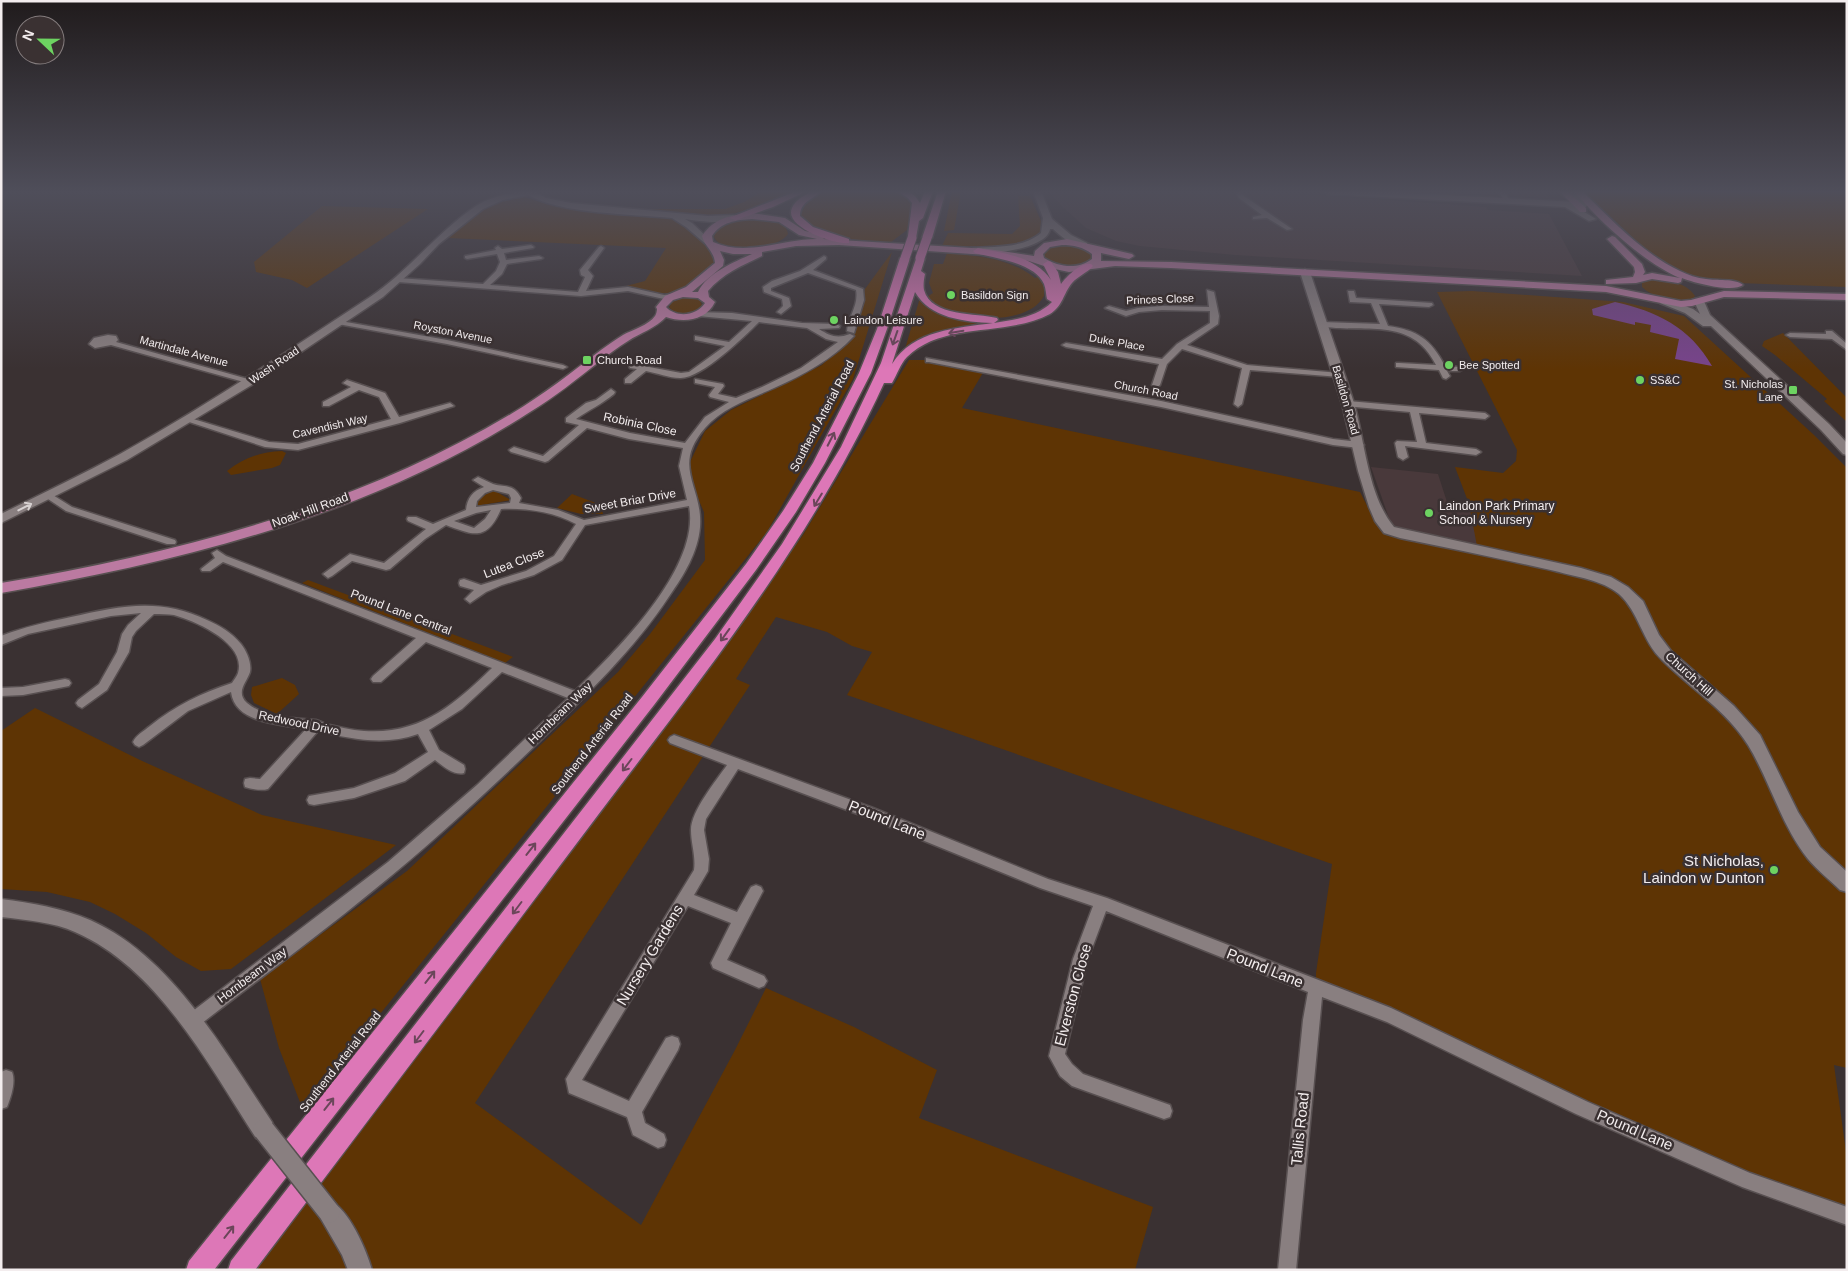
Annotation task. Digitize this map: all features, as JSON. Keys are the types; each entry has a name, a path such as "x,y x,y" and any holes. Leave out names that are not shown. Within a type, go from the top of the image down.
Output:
{"highway":[{"name":"Southend Arterial Road","path":"198,1270 648,701 751,567 789,512 819,463 865,373 882,329 908,250"},
{"path":"832,476 882,375 923,250"},
{"path":"974,251 1013,259 1037,271 1048,282 1052,291 1047,304"},
{"path":"920,258 918,289 928,302 949,314 974,319 1003,320 1029,314 1047,304 1053,298 1057,287 1056,277 1046,263"},
{"path":"240,1270 720,643 770,573 872,411 896,366 908,351 924,341 941,335 1018,322 1038,316 1056,304 1069,281 1089,266"}],"main road":[{"path":"675,296 689,289 720,264 720,258 714,250"},
{"path":"731,250 755,252 763,250"},
{"path":"662,310 675,316 696,315 707,309 708,299 703,293 706,287 732,267 769,250"},
{"path":"964,250 1020,256 1067,268 1121,263 1606,289 1681,303 1724,294 1847,296"},
{"path":"990,252 1018,250"},
{"path":"1040,250 1038,256 1046,263"},
{"path":"1089,266 1097,260 1097,253 1093,250"},
{"path":"1104,250 1143,257 1588,282 1620,282 1652,276 1719,288 1847,289"},
{"path":"1623,250 1639,266 1640,272 1635,280 1636,286 1641,291 1663,300"},
{"path":"1638,250 1654,265 1700,290 1703,296 1701,300"},
{"path":"1641,250 1666,269 1692,279 1714,284 1792,289"},
{"path":"675,296 689,293 708,299"},
{"name":"Noak Hill Road","path":"1,588 102,569 199,546 278,522 356,494 411,471 492,430 544,398 628,336 657,320 661,316 662,304 675,296"},
{"name":"Noak Hill Road","path":"592,364 660,328 696,315"}],"street":[{"name":"Wash Road","path":"1,519 123,457 251,381 398,280 428,250"},
{"path":"467,257 498,250"},
{"path":"485,286 499,272 504,262 499,250"},
{"path":"581,294 588,276 584,273 584,270 600,250"},
{"path":"974,251 980,250"},
{"path":"504,262 539,258"},
{"path":"782,312 786,306 785,298 768,292 767,287 781,279 788,279 808,270 824,258"},
{"path":"802,325 819,332 827,338 842,340 850,333 861,296 859,289 808,270"},
{"name":"Basildon Road","path":"1305,272 1340,375 1359,445 1360,462 1380,517 1386,526"},
{"path":"398,280 581,294 628,289 664,297 675,296"},
{"path":"1156,385 1164,362 1182,346 1214,324 1210,292"},
{"path":"1351,293 1353,300 1428,305"},
{"path":"708,299 716,310 727,314 802,325 837,327 850,333"},
{"path":"1663,300 1696,315 1755,363 1825,426 1847,451"},
{"path":"1701,300 1706,316 1735,341 1755,363"},
{"path":"1374,301 1385,328"},
{"name":"Princes Close","path":"1109,308 1126,314 1138,310 1162,308 1213,309"},
{"path":"696,315 727,314"},
{"path":"824,356 828,348 825,331 837,327 854,317"},
{"path":"633,366 681,376 692,374 731,345 758,319"},
{"name":"Royston Avenue","path":"338,322 448,342 562,367"},
{"path":"1322,324 1385,328 1416,336 1428,344 1444,372"},
{"path":"1826,330 1847,348"},
{"name":"Hornbeam Way","path":"191,1022 370,885 484,787 614,659 642,628 678,573 689,550 695,523 693,502 682,466 689,446 703,424 736,402 804,370 824,356 850,333"},
{"path":"1790,335 1833,337"},
{"path":"698,338 731,345"},
{"name":"Martindale Avenue","path":"110,343 251,381"},
{"name":"Duke Place","path":"1066,345 1164,362"},
{"path":"1182,346 1246,367 1340,375"},
{"name":"Church Road","path":"929,360 1161,404 1333,442 1359,445"},
{"path":"1399,365 1444,372 1460,369"},
{"path":"1238,404 1246,367"},
{"path":"628,381 643,369"},
{"path":"698,381 720,386 713,395 736,402"},
{"path":"347,383 382,395 397,421"},
{"path":"326,404 358,387"},
{"name":"Robinia Close","path":"611,392 600,402 588,405 570,420 654,442 689,446"},
{"path":"1348,404 1484,416"},
{"name":"Cavendish Way","path":"187,420 268,445 298,447 450,406"},
{"path":"1414,410 1422,446"},
{"name":"Robinia Close","path":"514,450 545,459 585,425"},
{"path":"1403,457 1400,443 1476,452"},
{"path":"478,480 492,487 504,488 513,492 516,498 514,504"},
{"path":"471,511 472,500 482,491 492,487"},
{"path":"48,495 69,508 171,542"},
{"name":"Sweet Briar Drive","path":"328,574 350,557 386,567 434,528 471,511 514,504 548,510 582,523 693,502"},
{"path":"446,522 475,532 486,525 494,516 497,506"},
{"path":"412,519 434,528"},
{"name":"Lutea Close","path":"470,599 482,589 530,572 558,558 582,523"},
{"name":"Church Hill","path":"1386,526 1391,531 1400,534 1516,557 1581,573 1606,580 1623,590 1638,606 1652,636 1666,655 1728,710 1754,740 1792,817 1814,853 1847,884"},
{"name":"Pound Lane Central","path":"206,570 219,555 576,697"},
{"path":"464,583 482,589"},
{"path":"1,641 26,631 89,616 133,609 173,611 196,618 221,631 237,646 243,659 244,672 236,686 182,707 139,742"},
{"path":"82,703 103,687 123,652 126,638 132,628 153,609"},
{"path":"377,679 425,637"},
{"name":"Redwood Drive","path":"236,686 238,700 253,714 344,733 389,736 422,728 450,714 500,668"},
{"path":"2,693 65,683"},
{"path":"250,783 263,785 316,726"},
{"path":"422,728 435,754 459,769"},
{"name":"Pound Lane","path":"674,740 868,812 1045,884 1102,903 1391,1016 1582,1108 1748,1181 1847,1216"},
{"path":"314,800 354,793 400,777 435,754"},
{"name":"Nursery Gardens","path":"634,1111 575,1088 574,1079 701,871 703,862 698,836 698,822 735,763"},
{"path":"756,890 718,964 759,982"},
{"path":"685,898 740,920"},
{"name":"Elverston Close","path":"1102,903 1079,968 1057,1056 1066,1070 1078,1080 1164,1111"},
{"path":"1,908 57,917 92,930 142,965 191,1022 264,1130 329,1212 345,1235 357,1259 360,1270"},
{"name":"Tallis Road","path":"1286,1270 1311,1020 1316,988"},
{"path":"658,1140 639,1129 634,1111 672,1044"},
{"path":"1,1100 6,1078"}],"shaded area":[{"path":"268,250 365,250 307,288 292,280 256,272 254,262"},
{"path":"665,250 710,250 716,263 693,282 676,291 656,293 626,286 645,281"},
{"path":"1046,250 1089,250 1093,253 1092,260 1073,266 1052,264 1043,255"},
{"path":"1186,250 1568,250 1582,276"},
{"path":"1647,250 1847,250 1847,287 1738,283 1691,277 1655,258"},
{"path":"892,252 853,379 767,532 303,1110 279,1048 260,979 407,871 618,672 650,634 705,560 704,512 693,487 690,462 705,431 731,410 822,365 841,345 853,338 855,332 852,325 865,289"},
{"path":"947,253 993,259 1015,266 1035,278 1038,277 1044,286 1044,296 1035,307 1005,317 987,318 952,312 927,297 933,293 929,283 934,264 943,264"},
{"path":"1653,279 1682,285 1695,296 1692,300 1679,300 1653,295 1642,287 1642,283"},
{"path":"1472,291 1623,302 1684,316 1814,435 1847,468 1847,1068 1834,1065 1847,1159 1847,1212 1748,1181 1316,988 1316,973 1332,864 847,695 872,652 852,646 827,632 776,617 736,679 750,685 475,1103 641,1225 735,1050 766,988 854,1027 937,1070 919,1118 1153,1207 1135,1270 250,1270 712,662 803,535 909,360 929,360 984,371 962,408 1360,492 1375,521 1388,536 1477,546 1469,504 1455,467 1503,473 1516,461 1517,450 1437,292"},
{"path":"686,297 700,300 702,305 695,311 686,313 676,312 669,307 672,302"},
{"path":"922,299 929,306 989,322 1008,321 917,341 905,349 919,301"},
{"path":"1615,302 1644,310 1671,323 1693,341 1712,366 1675,359 1679,339 1650,332 1651,325 1635,322 1635,325 1593,315 1592,309"},
{"path":"1783,333 1847,398 1847,422 1824,401 1827,399 1762,346 1764,341"},
{"path":"282,451 286,453 280,465 272,468 231,475 227,471 253,457"},
{"name":"Laindon Park Primary School & Nursery","path":"1371,467 1438,474 1447,502 1469,504 1478,546 1401,529 1393,525"},
{"path":"493,490 511,500 475,506 477,500"},
{"path":"572,494 601,505 603,514 581,514 557,508"},
{"path":"308,580 513,657 505,663 302,583"},
{"path":"282,678 295,685 299,694 277,714 254,703 251,695 252,687"},
{"path":"35,708 140,760 262,815 396,845 231,969 201,971 176,957 146,933 115,914 90,902 47,892 1,889 1,731"}],"place":[{"name":"Basildon Sign","path":"951,295"},
{"name":"Laindon Leisure","path":"834,320"},
{"name":"Church Road","path":"587,360"},
{"name":"Bee Spotted","path":"1449,365"},
{"name":"SS&C","path":"1640,380"},
{"name":"St. Nicholas Lane","path":"1793,390"},
{"name":"Laindon Park Primary School & Nursery","path":"1429,513"},
{"name":"St Nicholas, Laindon w Dunton","path":"1774,870"}]}
